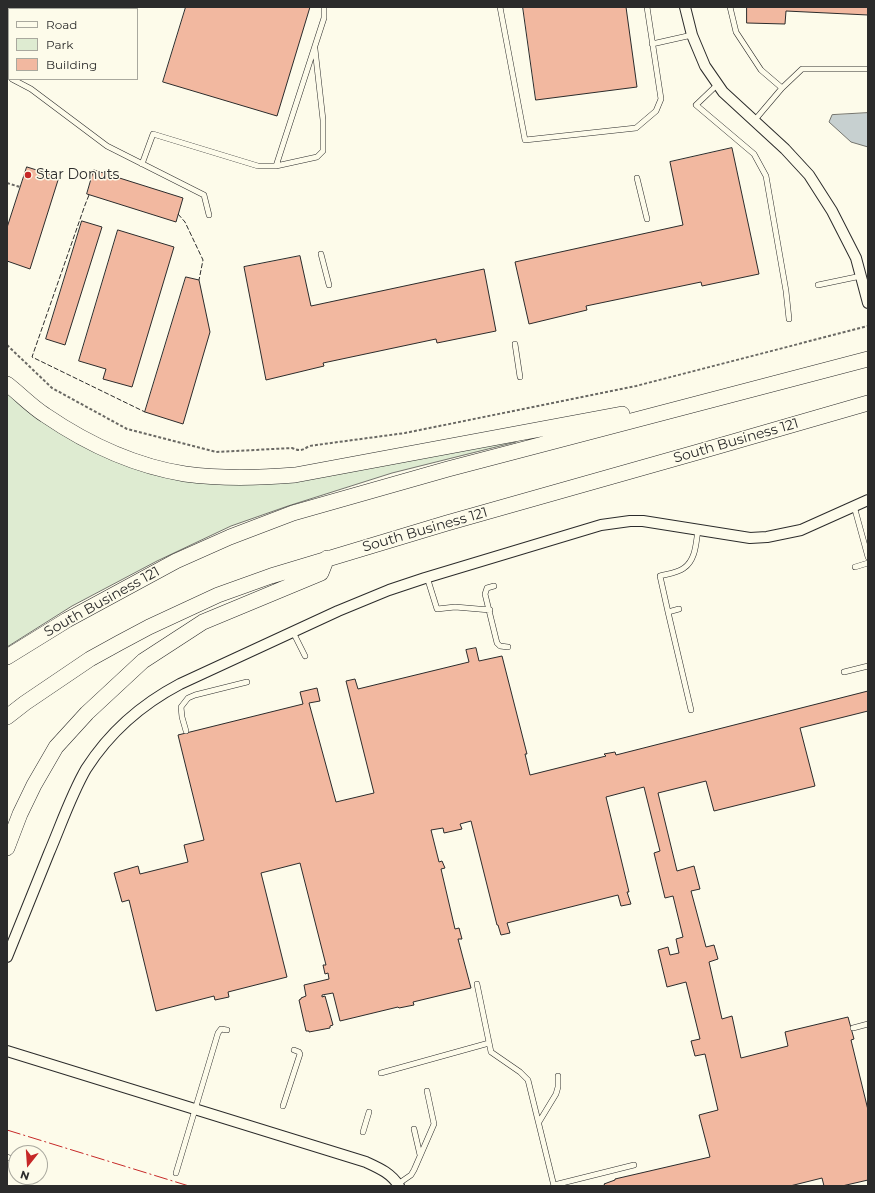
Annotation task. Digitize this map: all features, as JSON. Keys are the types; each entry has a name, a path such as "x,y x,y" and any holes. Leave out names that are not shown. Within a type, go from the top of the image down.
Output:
{"main road":[{"name":"South Business 121","path":"7,657 67,620 176,561 224,539 293,513 448,469 868,359"},
{"path":"7,384 44,415 77,435 120,456 185,474 258,478 295,475 339,468 694,401 718,394 729,396"},
{"name":"South Business 121","path":"7,717 90,659 149,627 218,595 327,558 868,403"},
{"path":"7,848 20,814 34,785 56,747 87,713 143,662 203,622 321,573 327,558"}],"street":[{"path":"685,7 692,35 705,66 723,92 785,149 809,175 832,211 856,258 868,303"},
{"path":"7,957 74,794 86,769 116,731 140,709 163,693 195,676 360,602 428,577 601,525 616,522 643,521 750,538 767,537 801,530 868,500"},
{"path":"7,1051 366,1162 385,1171 399,1185"}],"lane":[{"path":"276,166 324,18 324,7"},
{"path":"500,7 524,140 636,128 656,111 661,99 647,7"},
{"path":"730,7 736,32 761,70 782,88"},
{"path":"652,44 692,35"},
{"path":"142,164 153,134 258,166 276,166 317,157 323,151 323,120 315,46"},
{"path":"753,121 782,88 802,69 868,69"},
{"path":"14,80 31,89 107,146 204,195 209,215"},
{"path":"718,84 696,105 754,154 766,176 786,291 789,320"},
{"path":"637,178 646,220"},
{"path":"321,254 328,285"},
{"path":"818,285 861,276"},
{"path":"515,344 520,377"},
{"path":"854,506 868,557"},
{"path":"691,710 660,576 684,568 689,563 694,554 698,530"},
{"path":"856,567 868,563"},
{"path":"428,577 437,609 455,607 490,610"},
{"path":"494,586 487,588 486,591 497,643 500,646 508,647"},
{"path":"668,612 679,609"},
{"path":"293,632 305,656"},
{"path":"844,672 868,666"},
{"path":"186,731 181,707 188,698 207,691 247,682"},
{"path":"477,984 492,1052 520,1072 528,1080 554,1186 634,1165"},
{"path":"853,1028 868,1024"},
{"path":"176,1173 218,1033 220,1029 228,1030"},
{"path":"381,1073 489,1043"},
{"path":"283,1106 300,1054 294,1050"},
{"path":"539,1122 556,1094 558,1087 558,1076"},
{"path":"399,1185 411,1175 421,1156 434,1124 427,1091"},
{"path":"363,1132 369,1112"},
{"path":"414,1129 421,1156"}],"path":[{"path":"7,183 20,187"},
{"path":"7,345 52,388 127,429 216,452 292,448 303,451 309,446 405,433 636,386 868,326"}],"green space":[{"path":"7,391 60,430 217,480 514,437 516,442 392,473 231,526 157,561 72,606 7,647"}],"shaded area":[{"path":"868,113 868,147 851,142 829,122 832,115"}],"building":[{"path":"186,7 310,7 277,116 163,82"},
{"path":"523,7 626,7 637,87 536,100"},
{"path":"747,7 868,7 868,15 786,11 785,24 747,23"},
{"path":"732,148 759,274 702,286 701,282 586,306 587,310 529,324 515,262 683,225 670,162"},
{"path":"27,167 59,177 30,269 7,261 7,228"},
{"path":"94,170 183,198 176,222 87,194"},
{"path":"82,221 102,227 65,345 46,339"},
{"path":"118,230 174,247 132,387 103,379 106,369 79,361"},
{"path":"300,256 311,306 484,269 496,331 437,343 436,339 323,363 324,366 266,380 244,267"},
{"path":"186,277 199,280 210,332 183,424 145,412"},
{"path":"476,648 479,661 502,656 527,754 525,754 530,775 606,756 604,754 615,752 616,755 868,691 868,711 800,728 815,786 714,811 706,781 658,793 677,871 694,866 700,889 691,891 706,947 714,945 718,959 709,962 722,1019 732,1016 741,1058 788,1046 785,1032 848,1017 854,1039 851,1040 868,1110 868,1180 842,1186 824,1186 822,1178 790,1186 605,1186 604,1184 615,1179 710,1157 699,1115 718,1110 705,1054 695,1056 691,1041 700,1039 686,982 667,987 658,950 668,947 670,955 679,953 676,939 683,937 673,896 665,898 654,853 660,851 644,787 606,797 631,904 621,906 618,895 507,923 510,933 501,935 497,925 471,821 460,824 462,829 444,833 443,828 431,830 439,862 442,861 445,868 441,869 455,929 459,928 462,939 458,939 471,988 413,1002 414,1005 398,1007 340,1021 333,993 322,995 322,997 325,996 333,1025 330,1026 330,1028 309,1032 306,1031 299,1000 306,996 304,985 329,979 328,973 325,974 323,965 326,965 300,863 261,873 287,977 228,992 229,997 215,1000 214,996 156,1011 129,900 122,902 114,873 138,866 140,874 188,862 184,845 204,840 178,735 303,704 300,692 317,688 320,701 309,703 336,802 374,793 346,681 355,679 358,689 469,662 466,650"}],"fence":[{"path":"89,195 32,357 145,412"},
{"path":"178,214 185,222 203,260 199,280"}],"power":[{"path":"7,1130 189,1186"}],"place":[{"name":"Star Donuts","path":"28,175"}]}
